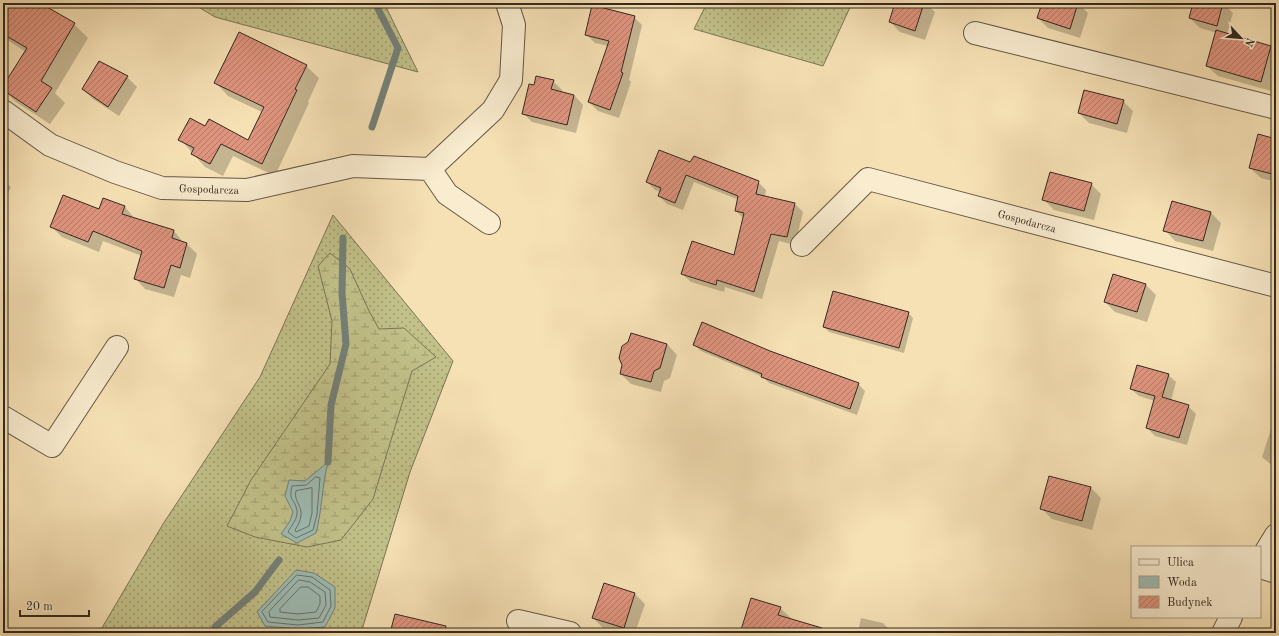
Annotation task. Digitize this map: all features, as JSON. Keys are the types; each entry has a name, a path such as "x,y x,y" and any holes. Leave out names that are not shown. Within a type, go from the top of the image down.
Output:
{"street":[{"path":"489,224 447,194 430,169 493,110 511,80 514,25 507,3"},
{"path":"975,33 1276,108"},
{"name":"Gospodarcza","path":"3,111 50,145 115,172 162,188 247,190 353,166 430,169"},
{"name":"Gospodarcza","path":"802,245 868,179 1276,286"},
{"path":"3,417 52,446 117,347"},
{"path":"1261,559 1276,535"},
{"path":"1261,567 1276,572"},
{"path":"1223,633 1230,618"},
{"path":"518,621 570,633"}],"green space":[{"path":"192,3 384,3 418,72 215,17"},
{"path":"707,3 852,3 823,66 694,29"},
{"path":"333,215 453,361 410,472 361,633 99,633 163,524 260,377"},
{"path":"330,253 350,269 379,329 404,328 436,357 412,371 373,499 341,540 307,547 255,537 227,526 251,480 330,364 332,321 318,266"}],"water":[{"path":"328,462 316,533 297,543 281,534 290,521 293,512 285,496 289,480 305,481"},
{"path":"296,570 314,573 335,587 335,608 325,627 298,629 265,626 257,612"}],"building":[{"path":"3,3 40,3 75,23 41,81 52,88 36,112 3,90 3,86 27,48 3,34"},
{"path":"895,3 924,3 915,31 889,22"},
{"path":"1042,3 1078,3 1070,29 1037,18"},
{"path":"1193,3 1223,3 1217,26 1189,18"},
{"path":"592,5 635,16 621,72 623,73 610,110 588,102 609,41 585,35"},
{"path":"1216,30 1271,46 1261,82 1206,66"},
{"path":"239,32 307,65 295,89 297,90 262,164 221,144 210,164 191,154 194,148 178,140 190,118 205,126 209,119 248,140 264,107 214,83"},
{"path":"99,61 128,76 108,107 82,89"},
{"path":"536,76 554,80 551,89 574,95 567,125 522,114 529,84 534,85"},
{"path":"1084,90 1124,100 1117,124 1078,113"},
{"path":"1258,134 1276,139 1276,175 1249,168"},
{"path":"659,150 690,162 694,156 759,181 756,194 795,203 787,237 771,234 754,292 717,280 716,285 681,274 692,241 734,255 744,213 735,211 738,196 686,175 675,203 658,196 661,188 646,182"},
{"path":"1050,172 1092,183 1084,211 1042,200"},
{"path":"63,195 99,209 103,198 125,206 122,214 174,230 172,238 187,243 180,268 171,265 164,288 134,279 142,251 93,231 88,242 50,227"},
{"path":"1172,201 1211,212 1203,241 1163,231"},
{"path":"1113,274 1146,284 1137,312 1104,302"},
{"path":"833,291 909,312 899,348 823,327"},
{"path":"702,322 770,351 859,383 850,409 761,377 762,374 693,345"},
{"path":"631,333 667,344 660,368 654,371 651,382 620,374 622,365 619,358 622,346 628,342"},
{"path":"1137,365 1169,374 1162,397 1189,405 1179,438 1146,428 1155,396 1130,389"},
{"path":"1049,476 1091,487 1082,521 1040,509"},
{"path":"604,583 635,593 624,628 592,618"},
{"path":"751,598 781,607 778,615 822,628 822,633 740,633"},
{"path":"395,614 446,626 445,633 390,633"}],"waterway":[{"path":"372,127 398,48 375,3"},
{"path":"328,462 331,405 346,344 342,293 343,238"},
{"path":"214,633 215,627 255,592 279,560"}]}
